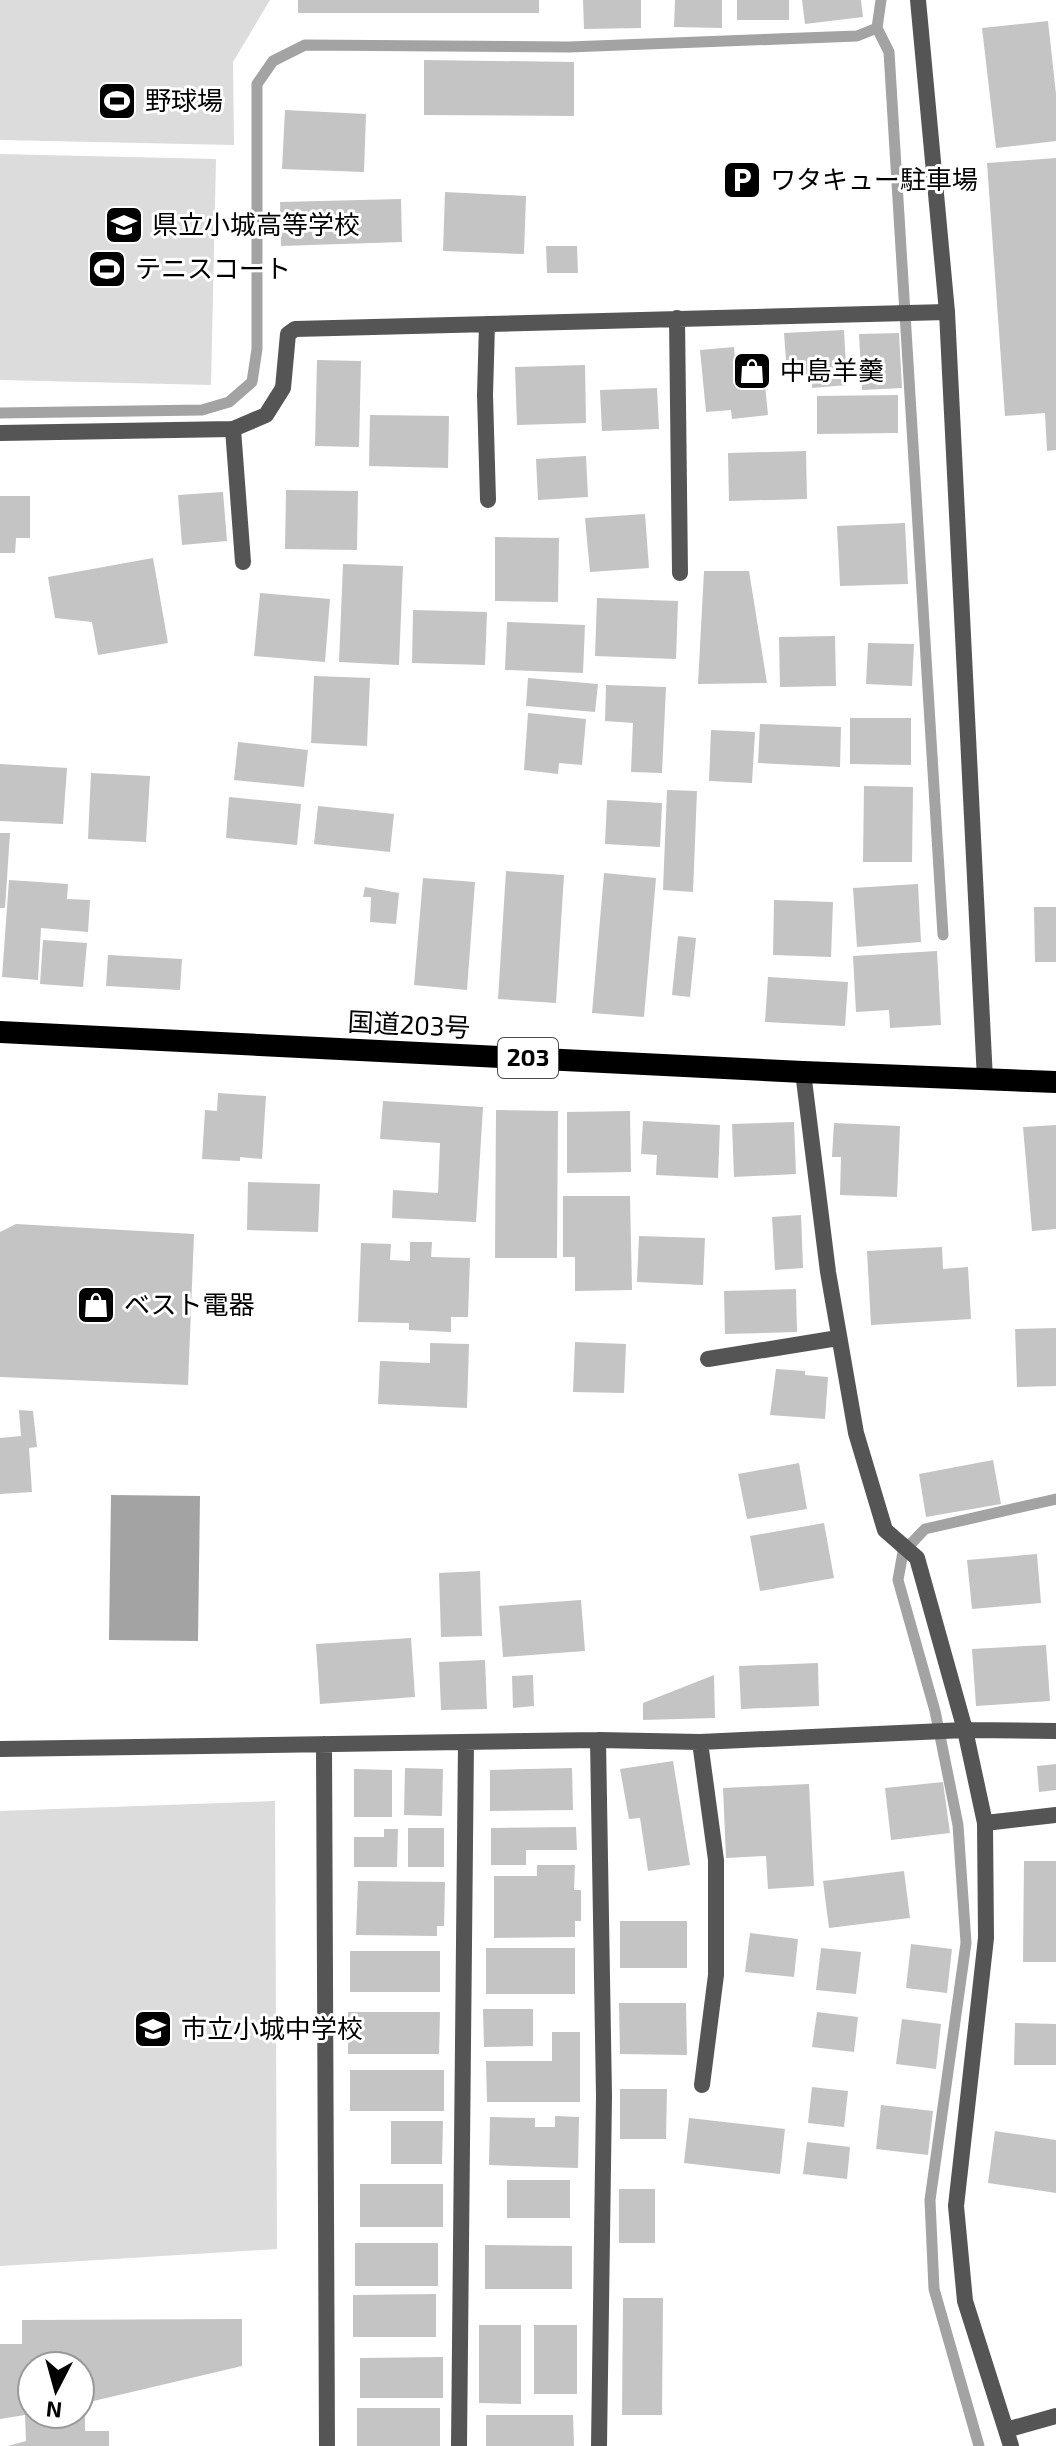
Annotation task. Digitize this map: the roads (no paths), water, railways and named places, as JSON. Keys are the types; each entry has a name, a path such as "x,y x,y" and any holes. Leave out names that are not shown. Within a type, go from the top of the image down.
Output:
{"highway":[{"name":"国道203号","path":"0,1032 1056,1082"}],"street":[{"path":"918,0 947,312 985,1080"},
{"path":"0,433 233,429 266,415 283,388 288,334 295,329 947,312"},
{"path":"677,318 680,573"},
{"path":"487,324 485,395 488,500"},
{"path":"233,429 243,562"},
{"path":"803,1072 838,1338 856,1433 885,1530 917,1558 965,1730 985,1823 986,1938 956,2206 965,2301 1008,2438 1056,2416"},
{"path":"708,1359 838,1338"},
{"path":"0,1749 598,1740 700,1742 927,1731 1056,1731"},
{"path":"598,1740 604,2096 599,2446"},
{"path":"459,2446 466,1742"},
{"path":"700,1742 716,1875 716,1975 702,2085"},
{"path":"324,1744 327,2446"},
{"path":"985,1823 1056,1815"}],"waterway":[{"path":"881,0 877,28 889,52 943,935"},
{"path":"0,413 202,410 229,402 252,382 257,349 257,84 273,61 305,45 569,47 857,36 877,28"},
{"path":"979,2446 934,2289 930,2200 966,1943 958,1825 935,1711 898,1580 903,1552 925,1529 1056,1499"}],"place":[{"name":"野球場","path":"117,101"},
{"name":"ワタキュー駐車場","path":"742,180"},
{"name":"県立小城高等学校","path":"124,225"},
{"name":"テニスコート","path":"107,269"},
{"name":"中島羊羹","path":"752,371"},
{"name":"ベスト電器","path":"96,1305"},
{"name":"市立小城中学校","path":"153,2029"}]}
